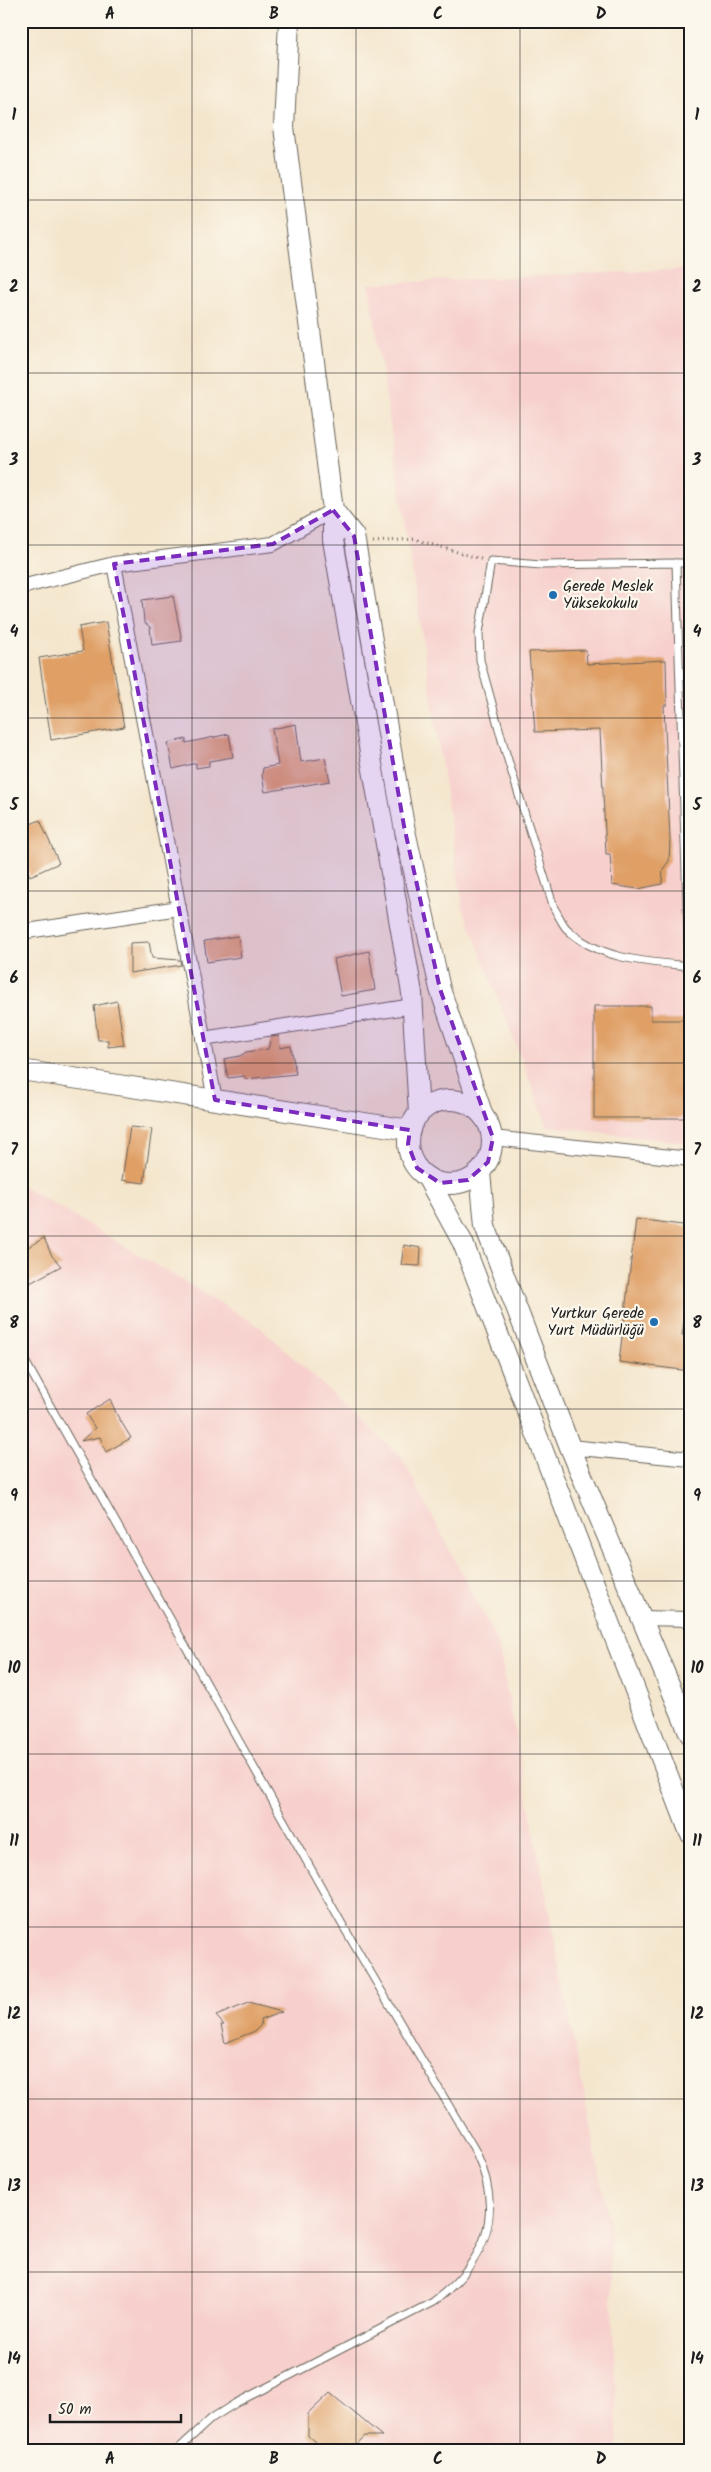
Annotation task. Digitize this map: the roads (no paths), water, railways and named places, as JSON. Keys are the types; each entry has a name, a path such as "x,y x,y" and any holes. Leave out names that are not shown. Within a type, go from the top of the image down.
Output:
{"street":[{"path":"289,21 284,128 333,510 333,540 413,1006 414,1122 408,1144 411,1157 417,1168 427,1177 440,1183 454,1184 468,1180 480,1172 490,1156 493,1138 489,1125 482,1113 440,989 404,826 354,536 333,510"},
{"path":"21,587 114,564 272,544 333,510"},
{"path":"114,564 215,1100"},
{"path":"21,932 179,908"},
{"path":"203,1039 413,1006"},
{"path":"21,1070 215,1100 414,1122"},
{"path":"414,1122 430,1105 443,1100 464,1102 482,1113"},
{"path":"493,1138 690,1158"},
{"path":"480,1172 484,1226 570,1447 690,1734"},
{"path":"427,1177 463,1243 690,1833"},
{"path":"570,1447 690,1459"},
{"path":"642,1618 690,1619"}],"lane":[{"path":"676,563 689,966 646,962 609,953 582,941 565,927 554,908 504,747 480,660 480,633 491,561 541,565 676,563 690,563"},
{"path":"21,1354 342,1924 476,2152 488,2182 490,2212 485,2240 466,2271 445,2293 433,2302 236,2403 212,2418 176,2451"}],"place":[{"name":"Gerede Meslek Yüksekokulu","path":"553,595"},
{"name":"Yurtkur Gerede Yurt Müdürlüğü","path":"654,1322"}]}
